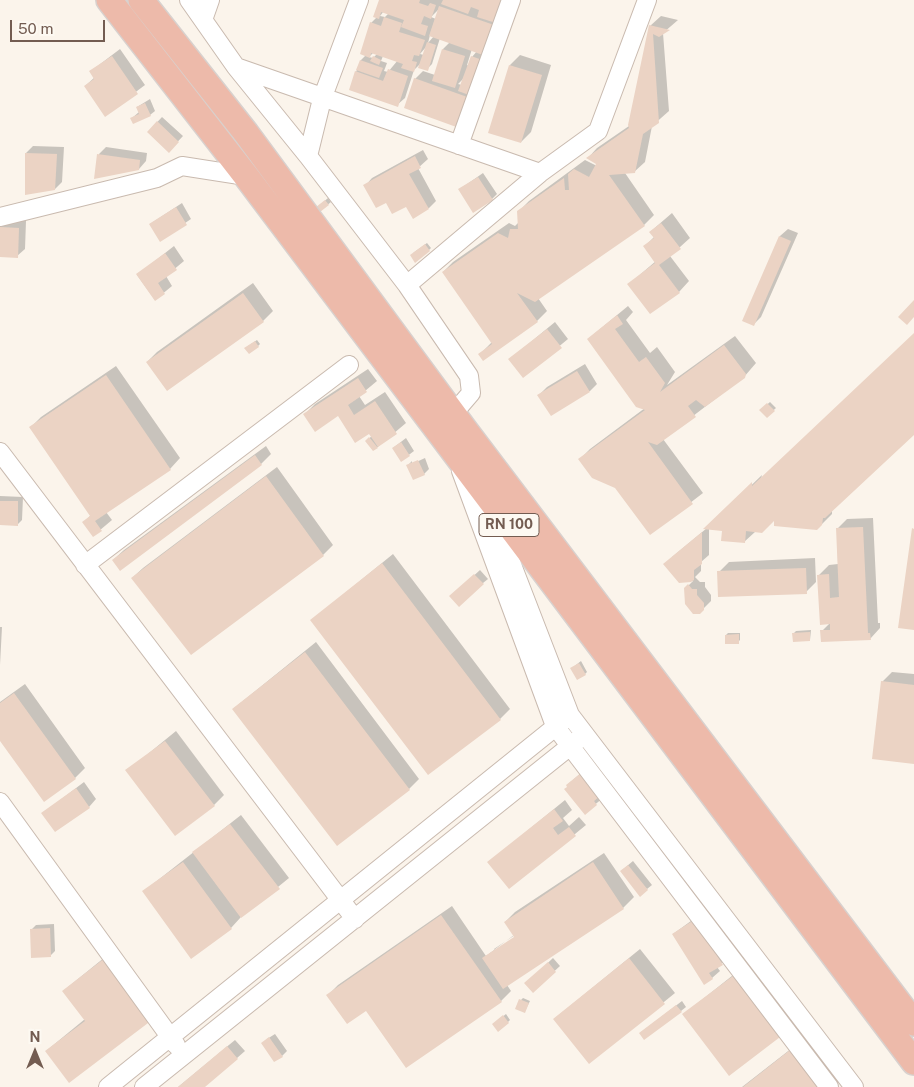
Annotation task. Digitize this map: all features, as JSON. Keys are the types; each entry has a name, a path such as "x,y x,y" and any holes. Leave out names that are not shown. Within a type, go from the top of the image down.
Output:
{"highway":[{"name":"RN 100","path":"109,0 246,176 910,1057"},
{"name":"RN 100","path":"141,0 259,151 453,414 910,1018"}],"street":[{"path":"189,0 236,67 308,156 407,285 469,376 471,393 453,414"},
{"path":"203,20 210,0"},
{"path":"308,156 322,98 359,0"},
{"path":"458,145 511,0"},
{"path":"407,285 540,173 598,131 647,0"},
{"path":"236,67 540,173"},
{"path":"0,217 157,178 182,166 246,176"},
{"path":"85,565 349,365"},
{"path":"0,452 355,919"},
{"path":"455,454 556,726 829,1087"},
{"path":"484,492 570,715 854,1087"},
{"path":"108,1087 570,715"},
{"path":"144,1087 585,734"},
{"path":"0,802 184,1056"}],"building":[{"path":"379,0 420,0 419,3 428,6 430,3 436,5 431,19 424,16 421,24 428,26 425,36 401,27 404,20 381,12 379,19 373,17"},
{"path":"443,0 504,0 496,23 477,17 479,10 471,7 468,14 441,4"},
{"path":"439,6 494,25 483,55 429,36"},
{"path":"384,17 402,23 399,32 425,40 419,56 414,55 412,61 417,62 414,72 401,68 403,64 371,53 370,58 360,54 370,22 381,26"},
{"path":"649,25 670,30 659,37 653,34 659,123 643,134 635,173 609,175 645,226 535,302 517,293 538,322 483,361 478,354 492,344 442,272 498,233 508,238 510,229 518,229 517,211 564,178 565,190 569,190 568,174 574,169 589,177 596,164 586,158 629,128 628,125"},
{"path":"427,42 436,45 428,71 418,68"},
{"path":"442,49 465,56 455,88 432,81"},
{"path":"112,56 138,94 105,117 84,86 94,79 89,71"},
{"path":"373,56 381,60 379,65 370,61"},
{"path":"471,56 485,61 472,96 458,91"},
{"path":"360,60 383,68 379,78 356,70"},
{"path":"509,65 542,75 521,143 488,133"},
{"path":"388,69 408,76 398,107 349,90 355,71 383,81"},
{"path":"414,78 470,98 459,128 404,108"},
{"path":"145,103 151,116 133,124 130,118 139,114 136,107"},
{"path":"157,121 179,142 169,153 147,132"},
{"path":"25,153 57,154 55,190 25,195"},
{"path":"97,154 140,160 139,170 94,179"},
{"path":"415,156 421,168 409,174 429,209 413,219 406,207 392,214 386,203 376,208 363,185"},
{"path":"478,177 493,200 473,213 458,189"},
{"path":"325,200 329,205 320,212 316,207"},
{"path":"176,207 187,225 160,242 149,224"},
{"path":"661,223 681,249 659,265 680,293 650,314 627,284 655,263 643,246 654,238 649,232"},
{"path":"0,227 19,228 18,258 0,257"},
{"path":"779,236 791,241 754,326 742,321"},
{"path":"425,244 430,251 415,263 410,255"},
{"path":"165,253 177,270 158,283 165,294 155,301 136,274"},
{"path":"243,293 264,322 167,391 146,362"},
{"path":"914,300 914,317 907,325 898,317"},
{"path":"617,315 623,324 615,329 639,362 646,357 665,383 660,392 724,345 746,374 745,378 705,407 696,400 688,406 696,417 657,445 648,442 693,504 650,535 615,488 592,478 578,459 645,410 636,407 587,339"},
{"path":"547,329 562,348 523,378 508,359"},
{"path":"914,333 914,435 823,518 822,525 817,530 774,526 774,521 762,533 746,531 745,543 721,541 722,531 703,529 752,482 752,486"},
{"path":"255,341 259,347 249,354 244,348"},
{"path":"577,371 590,392 551,416 537,395"},
{"path":"106,375 171,470 95,521 102,531 93,537 82,522 90,516 29,427"},
{"path":"358,378 367,392 348,405 354,415 375,401 397,434 378,447 369,434 355,443 338,416 315,432 303,414"},
{"path":"767,403 775,411 767,418 759,410"},
{"path":"369,437 378,448 373,451 365,441"},
{"path":"401,442 410,456 401,462 392,448"},
{"path":"255,455 262,465 120,571 112,560"},
{"path":"418,460 425,475 413,480 406,465"},
{"path":"266,476 324,556 191,655 131,578"},
{"path":"0,501 18,501 18,526 0,525"},
{"path":"863,527 868,633 870,633 871,640 821,642 820,630 830,630 830,624 820,625 817,575 829,574 830,598 839,597 836,528"},
{"path":"912,528 914,529 914,630 898,628"},
{"path":"702,532 702,564 694,570 694,580 679,583 663,564"},
{"path":"382,563 501,720 428,775 310,620"},
{"path":"806,568 807,594 718,597 717,571"},
{"path":"474,574 484,584 459,607 449,596"},
{"path":"688,584 692,589 697,589 697,595 704,603 704,610 700,614 693,614 685,604 684,588"},
{"path":"810,632 810,641 793,642 792,633"},
{"path":"739,634 739,644 725,644 725,635"},
{"path":"305,652 410,790 337,846 232,709"},
{"path":"579,663 586,675 577,680 570,668"},
{"path":"881,681 914,685 914,764 872,759"},
{"path":"14,693 76,779 44,802 0,741 0,703"},
{"path":"165,741 215,806 175,836 125,770"},
{"path":"581,773 600,796 594,801 597,805 585,815 564,789 567,787 566,785"},
{"path":"76,788 90,808 55,832 41,813"},
{"path":"554,809 563,821 553,828 558,835 569,827 576,836 509,889 487,862"},
{"path":"230,824 280,889 241,918 192,852"},
{"path":"183,862 232,929 191,959 142,891"},
{"path":"593,862 624,909 503,989 482,958 514,937 504,922"},
{"path":"628,865 648,890 640,897 620,871"},
{"path":"441,915 502,1002 406,1068 366,1011 347,1024 326,995"},
{"path":"694,920 723,965 709,973 713,979 704,985 672,934"},
{"path":"50,928 51,957 31,958 30,929"},
{"path":"105,958 152,1020 69,1083 45,1051 85,1021 62,991"},
{"path":"629,958 665,1004 589,1064 553,1019"},
{"path":"548,962 556,972 533,993 524,983"},
{"path":"737,973 784,1034 729,1076 682,1014"},
{"path":"519,999 529,1003 525,1013 515,1009"},
{"path":"676,1005 682,1012 644,1040 639,1033"},
{"path":"503,1015 509,1023 498,1032 492,1024"},
{"path":"269,1037 283,1057 274,1062 261,1043"},
{"path":"227,1046 238,1059 205,1087 178,1087"},
{"path":"790,1050 819,1087 743,1087"}]}
